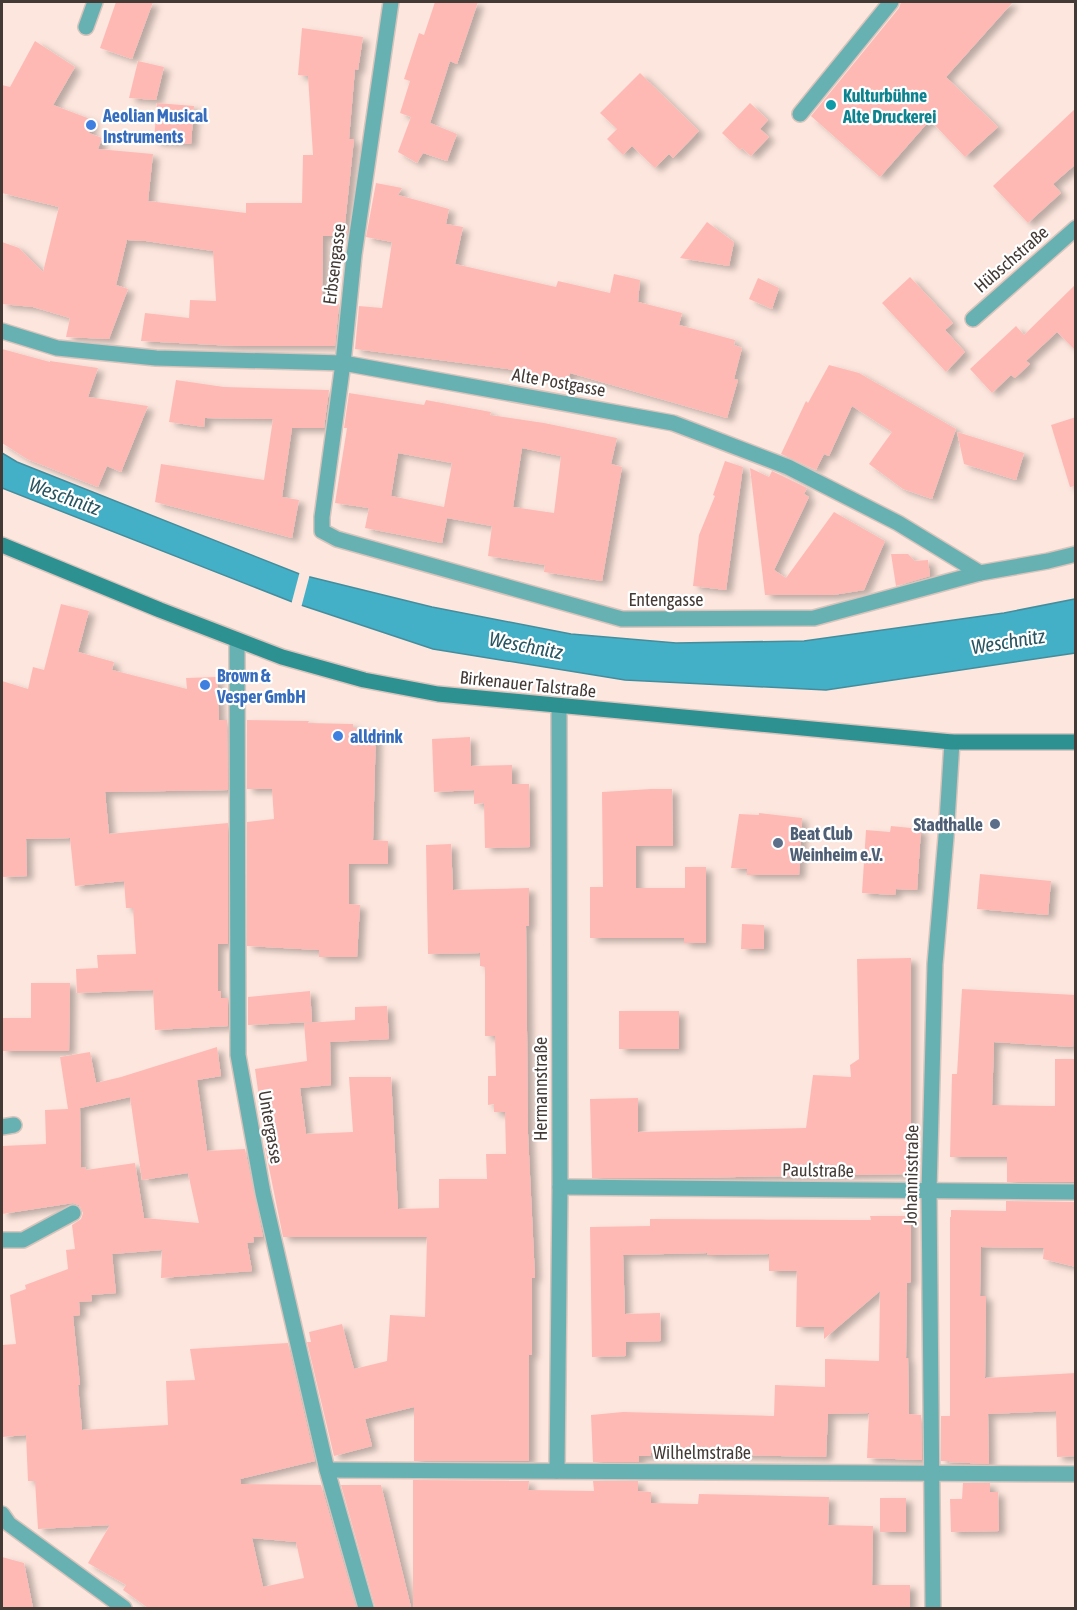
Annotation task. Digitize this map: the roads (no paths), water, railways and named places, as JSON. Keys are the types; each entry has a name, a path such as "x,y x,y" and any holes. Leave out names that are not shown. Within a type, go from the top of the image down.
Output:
{"main road":[{"name":"Birkenauer Talstraße","path":"2,545 282,657 364,680 438,694 952,742 1076,742"}],"street":[{"path":"86,27 95,2"},
{"name":"Erbsengasse","path":"322,531 354,255 391,2"},
{"path":"800,114 891,2"},
{"name":"Hübschstraße","path":"972,319 1076,228"},
{"name":"Alte Postgasse","path":"2,331 57,348 156,358 343,363 673,423 788,467 898,523 980,573"},
{"name":"Entengasse","path":"322,531 337,539 622,619 813,618 980,573"},
{"path":"980,573 1076,554"},
{"name":"Untergasse","path":"237,640 238,1054 263,1193 327,1470 366,1608"},
{"name":"Hermannstraße","path":"557,1471 560,1187 559,707"},
{"name":"Johannisstraße","path":"933,1608 929,1191 936,954 952,742"},
{"name":"Paulstraße","path":"560,1187 1076,1192"},
{"path":"2,1240 23,1240 73,1213"},
{"name":"Wilhelmstraße","path":"327,1470 1076,1474"},
{"path":"2,1514 9,1524 124,1608"}],"water":[{"name":"Weschnitz","path":"2,453 17,462 302,575 432,607 571,634 676,643 804,641 1004,613 1075,599 1075,653 826,690 625,680 433,649 295,603 2,488"}],"place":[{"name":"Kulturbühne Alte Druckerei","path":"831,105"},
{"name":"Aeolian Musical Instruments","path":"91,125"},
{"name":"Brown & Vesper GmbH","path":"205,685"},
{"name":"alldrink","path":"338,736"},
{"name":"Stadthalle","path":"995,824"},
{"name":"Beat Club Weinheim e.V.","path":"778,843"}]}
